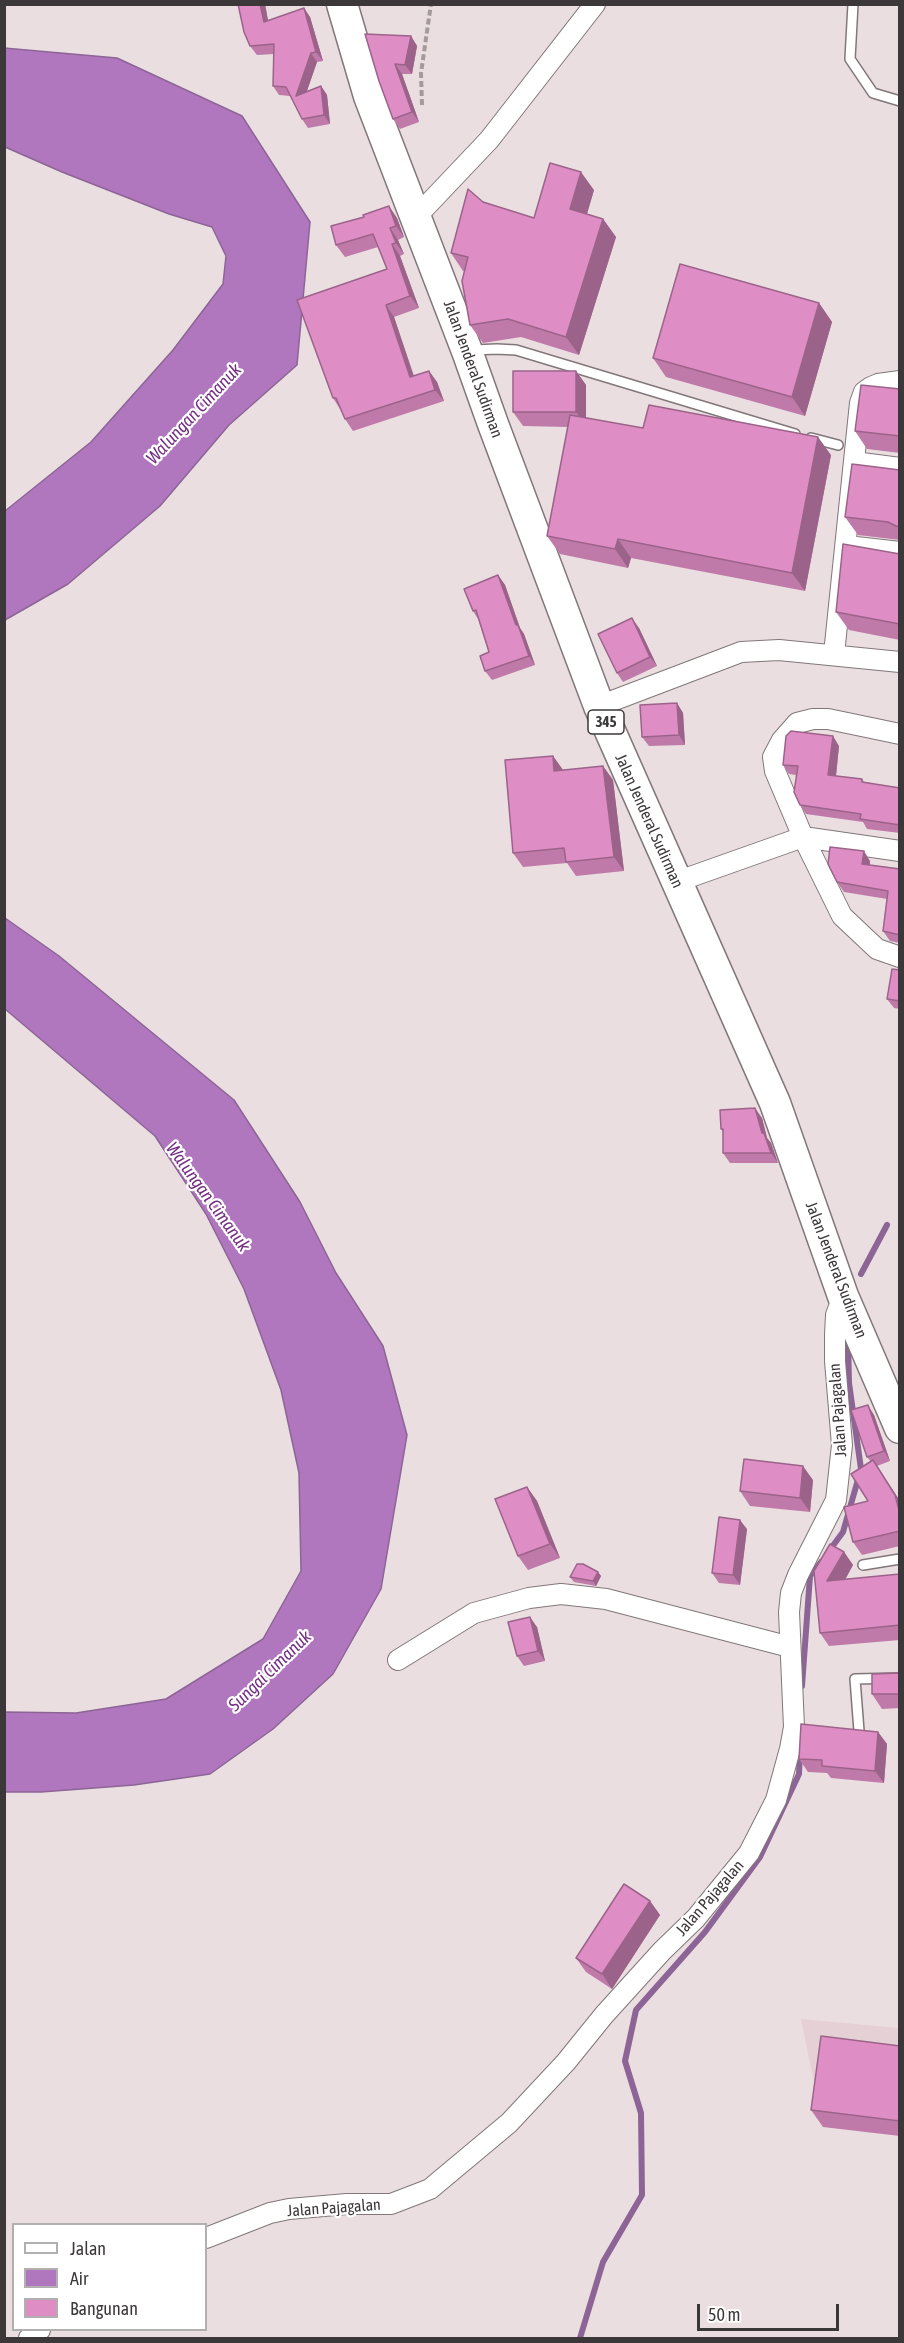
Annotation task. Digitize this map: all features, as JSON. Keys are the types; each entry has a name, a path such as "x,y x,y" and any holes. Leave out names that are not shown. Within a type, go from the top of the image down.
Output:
{"main road":[{"name":"Jalan Jenderal Sudirman","path":"342,4 369,96 599,706 775,1103 843,1296 897,1417"}],"street":[{"path":"416,217 489,140 595,4"},
{"path":"834,654 847,546 858,411 864,392 878,384 900,381"},
{"path":"854,462 900,468"},
{"path":"847,546 900,552"},
{"path":"599,706 741,652 779,650 900,662"},
{"path":"900,734 821,718 797,723 782,740 773,758 775,771 803,837 842,916 877,949 900,957"},
{"path":"676,882 803,837 900,851"},
{"name":"Jalan Pajagalan","path":"207,2238 270,2213 347,2204 391,2204 430,2189 509,2124 662,1951 696,1918 749,1853 776,1800 794,1727 789,1612 791,1593 836,1500 843,1445 835,1361 835,1335 836,1315 843,1296"},
{"path":"398,1660 474,1614 529,1598 561,1594 606,1599 790,1647"}],"lane":[{"path":"853,4 850,59 873,93 900,101"},
{"path":"467,351 497,349 516,351 838,445"},
{"path":"863,1565 900,1559"},
{"path":"859,1731 855,1678 900,1678"}],"path":[{"path":"422,105 421,73 431,4"}],"shaded area":[{"path":"801,2019 899,2028 899,2133 823,2127"}],"water":[{"name":"Walungan Cimanuk","path":"4,48 117,58 242,116 310,222 297,365 229,425 160,506 68,584 5,620 5,511 91,442 173,350 223,284 226,256 212,227 169,214 5,147"},
{"path":"5,918 59,956 234,1100 300,1202 336,1273 383,1346 407,1435 381,1589 333,1674 273,1729 210,1774 134,1785 41,1792 5,1792 5,1712 76,1713 166,1699 263,1639 301,1571 299,1473 281,1390 244,1289 206,1214 155,1136 5,1009"}],"building":[{"path":"238,4 260,4 264,22 304,8 316,52 311,53 296,96 321,86 324,115 302,119 286,87 273,86 274,44 250,46 244,32"},
{"path":"365,34 411,36 405,65 395,64 412,112 393,119"},
{"path":"550,163 581,172 570,209 603,219 566,337 508,319 470,325 462,281 468,257 451,253 468,189 483,202 534,218"},
{"path":"389,206 396,226 390,228 396,243 392,244 410,296 386,305 410,377 429,371 435,390 345,419 336,398 333,398 297,300 387,269 373,234 336,245 331,226 364,217 363,215"},
{"path":"680,264 819,303 792,397 653,358"},
{"path":"513,371 576,371 576,412 513,412"},
{"path":"861,385 900,389 900,436 855,431"},
{"path":"649,405 818,437 792,573 618,539 615,549 547,536 570,415 643,428"},
{"path":"852,464 900,470 900,527 888,522 845,517"},
{"path":"843,544 900,554 900,624 836,612"},
{"path":"498,575 529,656 485,671 480,656 489,652 476,610 473,611 464,589"},
{"path":"632,618 650,657 617,673 598,634"},
{"path":"677,703 679,735 642,737 640,705"},
{"path":"791,731 833,736 828,775 862,779 862,782 900,788 900,825 860,819 861,814 800,805 794,792 798,766 783,765 786,736"},
{"path":"553,756 554,771 603,766 614,857 566,862 564,848 513,853 505,760"},
{"path":"830,847 864,851 862,864 900,869 900,935 883,931 888,891 837,882 828,864"},
{"path":"892,969 900,970 900,1001 887,999"},
{"path":"755,1108 771,1153 723,1153 720,1110"},
{"path":"868,1405 884,1451 867,1457 851,1410"},
{"path":"744,1459 803,1466 800,1498 740,1491"},
{"path":"873,1460 895,1495 900,1514 900,1531 853,1542 844,1507 868,1501 851,1474"},
{"path":"527,1487 550,1544 518,1556 495,1499"},
{"path":"719,1517 740,1520 733,1575 712,1573"},
{"path":"830,1544 844,1552 827,1581 900,1574 900,1625 820,1633 814,1571"},
{"path":"577,1564 583,1564 598,1572 593,1581 570,1577"},
{"path":"530,1617 538,1651 517,1656 508,1622"},
{"path":"900,1673 900,1694 872,1694 872,1674"},
{"path":"801,1724 878,1732 875,1771 822,1766 822,1760 799,1759"},
{"path":"624,1884 650,1901 602,1974 576,1958"},
{"path":"821,2036 900,2046 900,2121 811,2110"}],"waterway":[{"path":"861,1274 887,1225"},
{"path":"829,1551 843,1532 861,1469 849,1383 848,1339"},
{"path":"802,1686 810,1576 821,1562"},
{"path":"580,2338 603,2262 642,2195 641,2113 625,2061 636,2010 705,1932 760,1857 799,1774 800,1753"}],"water label":[{"name":"Sungai Cimanuk","path":"270,1671"}]}
